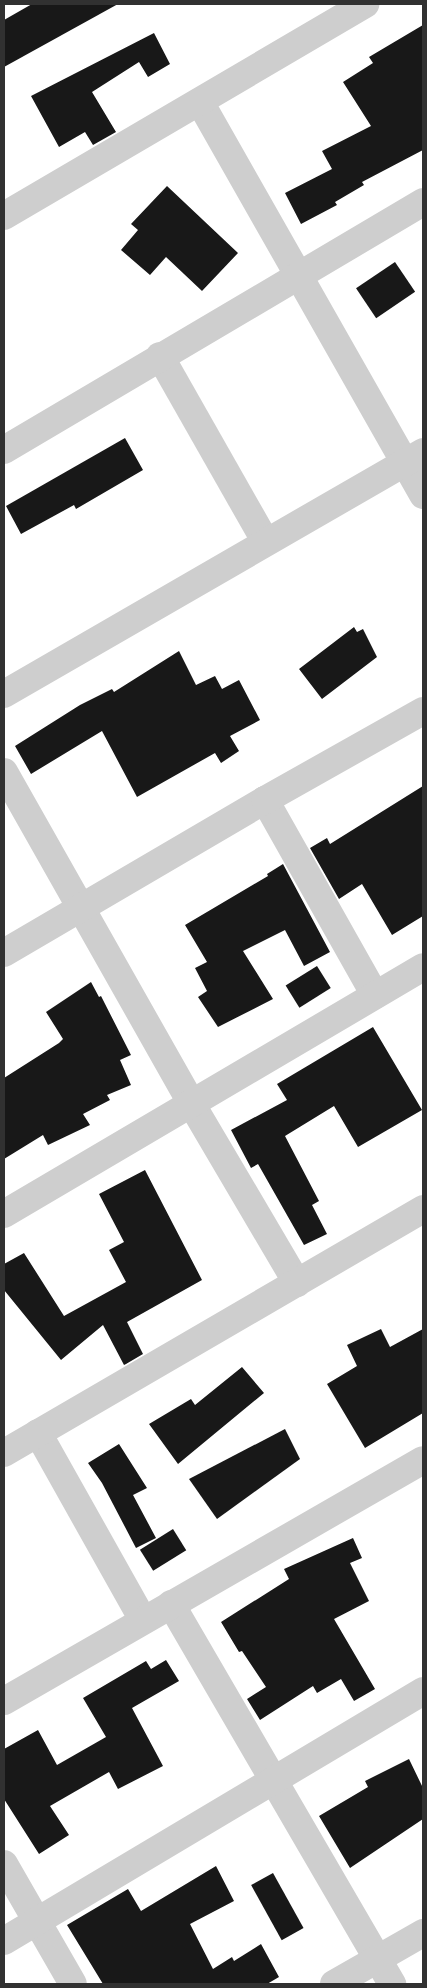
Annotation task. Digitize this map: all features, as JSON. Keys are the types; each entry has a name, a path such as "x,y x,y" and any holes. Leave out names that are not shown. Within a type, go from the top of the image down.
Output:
{"street":[{"path":"4,216 200,102 335,11 365,4"},
{"path":"200,102 299,274 414,457 423,495"},
{"path":"4,450 423,202"},
{"path":"160,356 265,541"},
{"path":"4,694 265,541 414,457"},
{"path":"4,953 265,800 423,711"},
{"path":"4,772 191,1103 297,1283"},
{"path":"265,800 375,995"},
{"path":"4,1214 423,967"},
{"path":"4,1453 423,1209"},
{"path":"38,1433 143,1620"},
{"path":"4,1701 423,1460"},
{"path":"171,1604 392,1984"},
{"path":"4,1941 423,1691"},
{"path":"4,1864 73,1984"},
{"path":"334,1984 423,1933"}],"building":[{"path":"32,4 118,4 4,67 4,20"},
{"path":"423,25 423,150 362,182 364,185 335,202 337,205 301,224 285,193 332,169 322,151 371,126 343,82 373,63 369,57"},
{"path":"154,33 170,64 148,77 139,62 92,92 116,132 93,145 85,132 59,147 31,96"},
{"path":"167,186 238,253 202,291 166,257 150,275 121,250 138,230 131,224"},
{"path":"395,262 415,292 376,318 356,288"},
{"path":"125,438 143,470 76,509 74,505 21,534 6,506"},
{"path":"354,627 357,632 363,629 377,657 322,699 299,669"},
{"path":"179,651 196,685 215,676 222,689 239,680 260,720 230,736 239,751 221,763 215,753 137,797 102,731 31,774 15,746 80,705 112,689 114,692"},
{"path":"423,786 423,916 392,935 362,884 339,899 310,848 327,838 330,844"},
{"path":"283,864 330,952 304,966 285,930 243,951 273,999 218,1027 198,997 207,991 195,968 207,962 185,925 268,876 267,874"},
{"path":"317,966 331,988 299,1008 286,986"},
{"path":"91,982 99,997 101,996 131,1055 120,1060 131,1085 107,1095 110,1100 83,1114 90,1125 48,1145 43,1135 4,1159 4,1078 63,1039 46,1012"},
{"path":"373,1027 422,1110 358,1147 334,1106 285,1136 319,1201 312,1205 327,1234 304,1245 258,1164 251,1168 231,1130 287,1100 277,1084"},
{"path":"145,1170 202,1280 127,1322 143,1354 126,1364 124,1365 103,1325 61,1360 4,1290 4,1264 24,1253 64,1316 126,1282 109,1250 124,1242 99,1194"},
{"path":"381,1329 390,1347 423,1329 423,1413 365,1448 327,1384 357,1366 347,1345"},
{"path":"242,1367 264,1393 178,1464 149,1424 191,1399 195,1405"},
{"path":"285,1429 300,1459 217,1519 189,1479"},
{"path":"119,1444 147,1488 133,1495 156,1538 136,1548 102,1483 88,1463"},
{"path":"173,1529 186,1550 153,1571 140,1550"},
{"path":"353,1538 362,1558 350,1563 369,1601 334,1619 375,1689 354,1701 341,1679 317,1693 313,1686 260,1720 247,1699 266,1687 242,1651 239,1652 221,1622 289,1579 284,1569"},
{"path":"166,1660 179,1681 132,1708 163,1766 118,1789 109,1772 50,1806 69,1835 39,1854 4,1799 4,1749 38,1730 57,1765 106,1737 83,1698 146,1661 151,1669"},
{"path":"409,1759 423,1788 423,1819 350,1868 319,1816 368,1787 365,1781"},
{"path":"216,1866 234,1901 190,1924 213,1969 232,1957 234,1961 261,1944 279,1977 267,1984 103,1984 67,1925 128,1889 141,1911"},
{"path":"273,1873 304,1928 282,1940 251,1885"}]}
